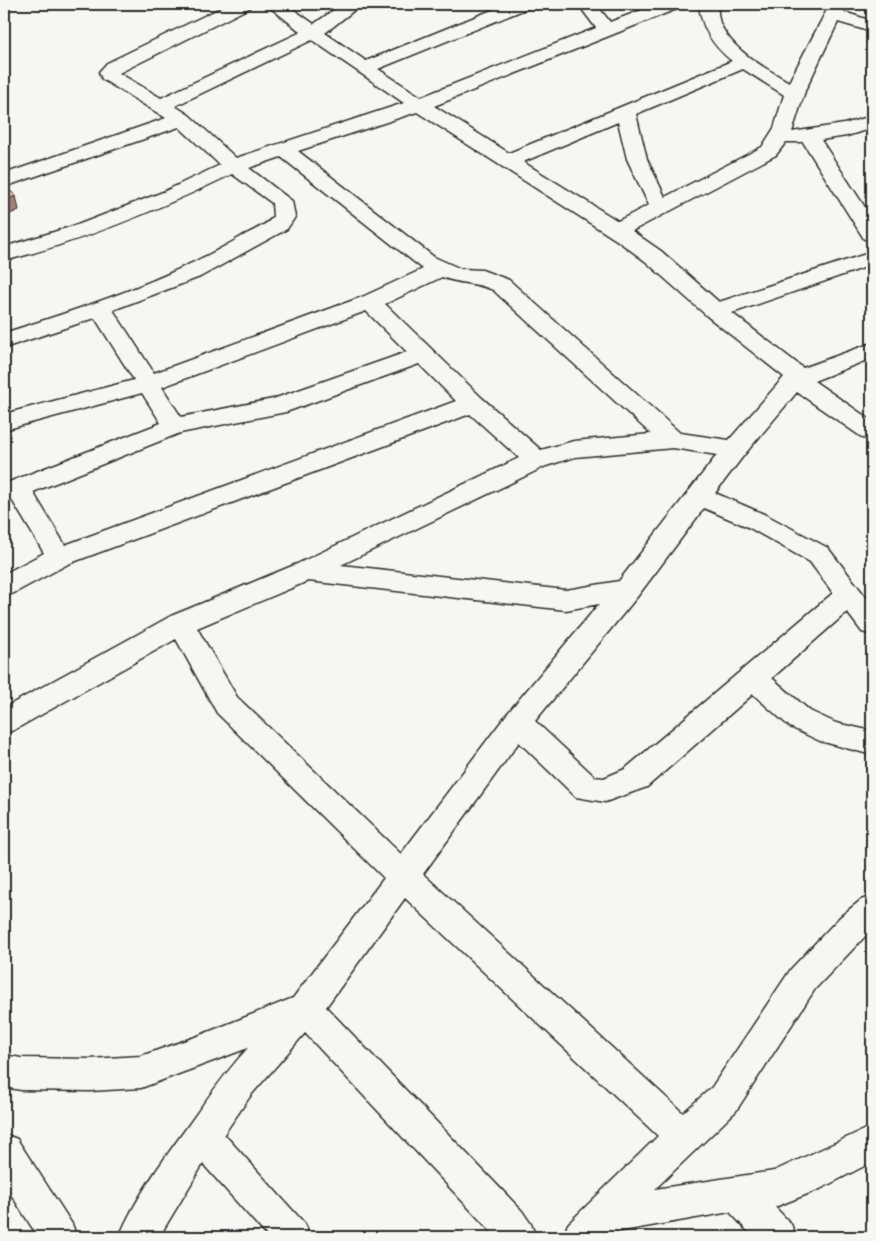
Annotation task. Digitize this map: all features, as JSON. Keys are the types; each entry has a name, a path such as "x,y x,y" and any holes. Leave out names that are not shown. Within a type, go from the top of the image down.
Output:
{"street":[{"path":"4,341 192,272 230,253 279,224 284,217 282,201 233,166 182,119 109,75 108,72 243,4"},
{"path":"274,4 313,33 419,105 617,230 653,256 715,311 796,378 872,432"},
{"path":"160,106 313,33 353,4"},
{"path":"364,68 522,4"},
{"path":"587,4 606,29"},
{"path":"4,254 88,229 170,196 233,166 419,105 606,29 673,4"},
{"path":"708,4 711,23 720,38 745,62 794,93"},
{"path":"617,230 769,151 779,140 786,125 794,93 837,9 872,27"},
{"path":"507,161 745,62"},
{"path":"626,113 637,158 660,207"},
{"path":"4,181 182,119"},
{"path":"779,140 847,130 872,122"},
{"path":"809,136 872,234"},
{"path":"283,149 426,262 457,275 482,277 502,285 673,440"},
{"path":"715,311 872,258"},
{"path":"4,422 148,384 370,302 440,269"},
{"path":"370,302 473,404 537,460"},
{"path":"100,307 175,426"},
{"path":"138,1237 176,1173 239,1083 305,1009 517,722 627,590 735,449 796,378 872,350"},
{"path":"59,557 10,491 175,426 277,406 423,354"},
{"path":"4,586 59,557 473,404"},
{"path":"4,722 181,623 306,571 537,460 574,449 673,440 735,449"},
{"path":"698,496 757,521 819,556 872,625"},
{"path":"306,571 566,600 627,590"},
{"path":"517,722 587,788 605,790 636,778 850,594"},
{"path":"181,623 214,685 227,705 404,876 683,1136"},
{"path":"753,678 800,719 830,733 872,743"},
{"path":"593,1226 683,1136 724,1099 803,979 851,927 872,910"},
{"path":"4,1071 21,1074 90,1075 141,1072 202,1051 305,1009"},
{"path":"305,1009 409,1116 509,1224 518,1237"},
{"path":"202,1136 292,1237"},
{"path":"593,1226 737,1193 774,1189 807,1176 872,1143"},
{"path":"4,1151 59,1237"},
{"path":"737,1193 778,1237"}],"building":[{"path":"4,185 16,196 4,201"}]}
